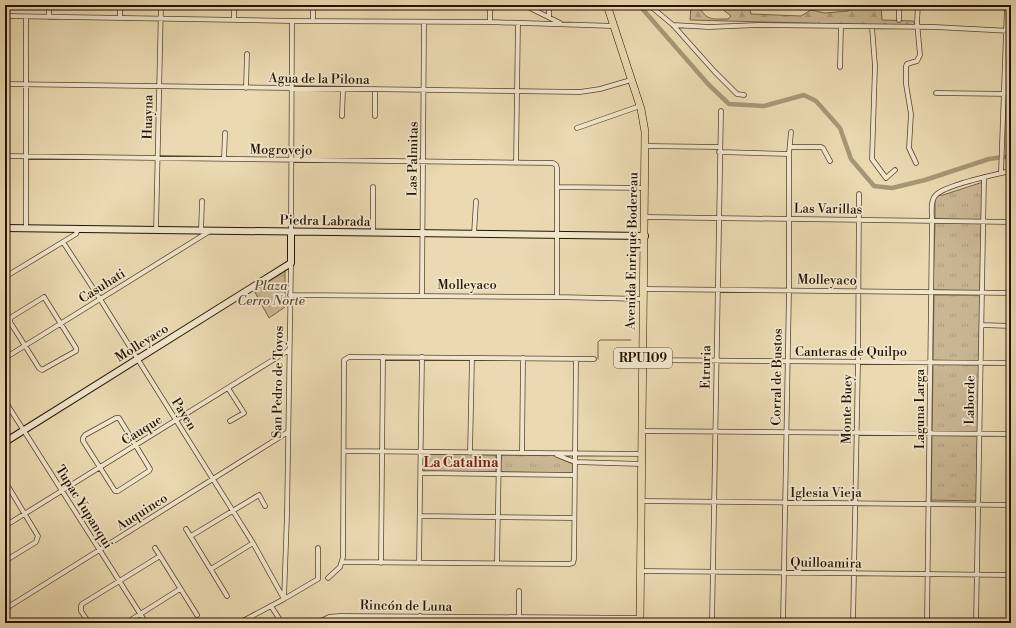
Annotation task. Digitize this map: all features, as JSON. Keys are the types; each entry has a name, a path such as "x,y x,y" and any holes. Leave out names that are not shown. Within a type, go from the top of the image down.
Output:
{"main road":[{"name":"Avenida Enrique Bodereau","path":"608,5 640,106 646,146 640,621"},
{"name":"Piedra Labrada","path":"5,228 645,236"},
{"name":"San Pedro de Toyos","path":"291,232 291,263"},
{"name":"Molleyaco","path":"5,442 291,263"}],"street":[{"path":"49,5 49,17"},
{"path":"120,5 120,18"},
{"name":"Huayna","path":"156,230 161,5"},
{"path":"234,5 234,20"},
{"path":"313,21 314,5"},
{"path":"490,5 490,22"},
{"path":"524,5 562,24"},
{"path":"549,5 549,17"},
{"path":"649,5 673,25 736,94 744,95"},
{"path":"1001,173 1004,94 1009,31 1007,5"},
{"path":"899,20 899,6 918,6 917,28 920,55 917,61 907,64 906,72 906,84 911,114 909,148 916,163"},
{"path":"5,16 292,21 490,22 614,26"},
{"path":"26,17 26,228"},
{"name":"San Pedro de Toyos","path":"291,232 292,21"},
{"name":"Las Palmitas","path":"422,296 424,22"},
{"path":"516,163 518,23"},
{"path":"673,25 709,27 758,25 966,28 1009,31"},
{"path":"840,67 841,26"},
{"path":"872,27 876,66 872,159 886,178 895,170"},
{"path":"246,54 246,88"},
{"name":"Agua de la Pilona","path":"5,84 589,92 631,80"},
{"path":"342,116 343,89"},
{"path":"375,89 375,116"},
{"path":"936,93 1011,94"},
{"path":"577,128 640,106"},
{"name":"Etruria","path":"712,623 720,111"},
{"name":"Corral de Bustos","path":"783,623 789,290 789,154 791,147 791,132"},
{"path":"224,159 225,133"},
{"path":"646,146 719,147"},
{"path":"791,147 821,147 830,161"},
{"path":"719,152 789,154"},
{"name":"Mogrovejo","path":"5,156 553,163 556,165 557,187"},
{"path":"984,177 1011,171"},
{"name":"Laguna Larga","path":"927,623 933,200 935,196 944,190 984,177"},
{"name":"Laborde","path":"976,623 984,177"},
{"path":"373,187 373,233"},
{"path":"557,297 557,187 645,188"},
{"name":"Monte Buey","path":"853,623 858,362 858,194"},
{"path":"201,231 202,201"},
{"path":"474,234 476,201"},
{"name":"Las Varillas","path":"645,217 1011,222"},
{"path":"5,278 76,234 78,229"},
{"name":"Casuhati","path":"5,358 210,231"},
{"name":"Payen","path":"63,242 253,543 284,599"},
{"name":"San Pedro de Toyos","path":"284,599 287,514 291,263"},
{"name":"Molleyaco","path":"644,289 1011,293"},
{"name":"Molleyaco","path":"290,295 644,299"},
{"path":"44,297 76,346 76,351 42,370 39,368 25,346 10,322 10,318 44,297"},
{"path":"982,325 1011,326"},
{"name":"Cauque","path":"5,526 290,350"},
{"path":"328,578 336,572 342,562 345,357 594,359"},
{"path":"381,563 383,357"},
{"path":"420,563 422,357"},
{"path":"470,453 472,358"},
{"path":"522,453 523,358"},
{"path":"342,562 569,564 572,562 574,560 576,359"},
{"name":"Canteras de Quilpo","path":"643,360 1011,363"},
{"path":"228,388 244,413 230,421"},
{"name":"Tupac Yupanqui","path":"5,401 146,623"},
{"path":"116,418 119,418 136,445 150,469 115,492 83,441 83,438 85,435 116,418"},
{"path":"642,431 1011,434"},
{"name":"Auquinco","path":"5,609 288,432"},
{"path":"344,451 642,454"},
{"path":"497,563 499,453"},
{"path":"554,454 575,462 642,464"},
{"path":"421,473 574,475"},
{"path":"5,487 8,488 38,536 38,539 5,561"},
{"path":"191,536 259,495 265,506"},
{"name":"Iglesia Vieja","path":"641,501 1011,505"},
{"path":"420,516 574,518"},
{"path":"186,529 227,596"},
{"path":"211,569 253,543"},
{"path":"155,548 197,615"},
{"path":"239,623 318,579 318,548"},
{"path":"89,623 81,611 82,604 160,556"},
{"name":"Quilloamira","path":"640,571 1011,575"},
{"path":"126,623 180,589"},
{"path":"519,591 519,623"},
{"path":"271,606 282,623"},
{"path":"340,616 370,623"},
{"name":"Rincón de Luna","path":"317,623 329,617 340,616 572,618 640,621"},
{"path":"418,623 420,616"},
{"path":"572,618 572,623"}],"green space":[{"path":"691,5 698,5 704,14 710,18 728,19 731,16 721,8 721,5 749,5 751,14 801,16 811,10 825,13 848,11 853,5 881,5 882,20 913,21 915,23 913,26 690,20"},
{"path":"983,182 982,220 935,219 935,196 943,195"},
{"path":"935,222 982,223 981,291 933,290"},
{"name":"Plaza Cerro Norte","path":"285,271 285,307 269,318 252,287"},
{"path":"934,295 981,295 980,361 933,360"},
{"path":"933,364 979,365 978,433 932,432"},
{"path":"932,435 978,436 977,501 931,500"},
{"path":"424,454 496,455 496,472 424,471"},
{"path":"501,455 552,455 573,464 573,473 500,472"},
{"path":"346,616 421,618 420,623 377,623"}],"waterway":[{"path":"639,5 708,84 729,104 764,106 804,95 816,101 840,128 851,159 874,186 892,188 925,180 989,159 1011,156"},
{"path":"598,359 598,342 600,340 631,340"}],"district":[{"name":"La Catalina","path":"461,463"}]}
